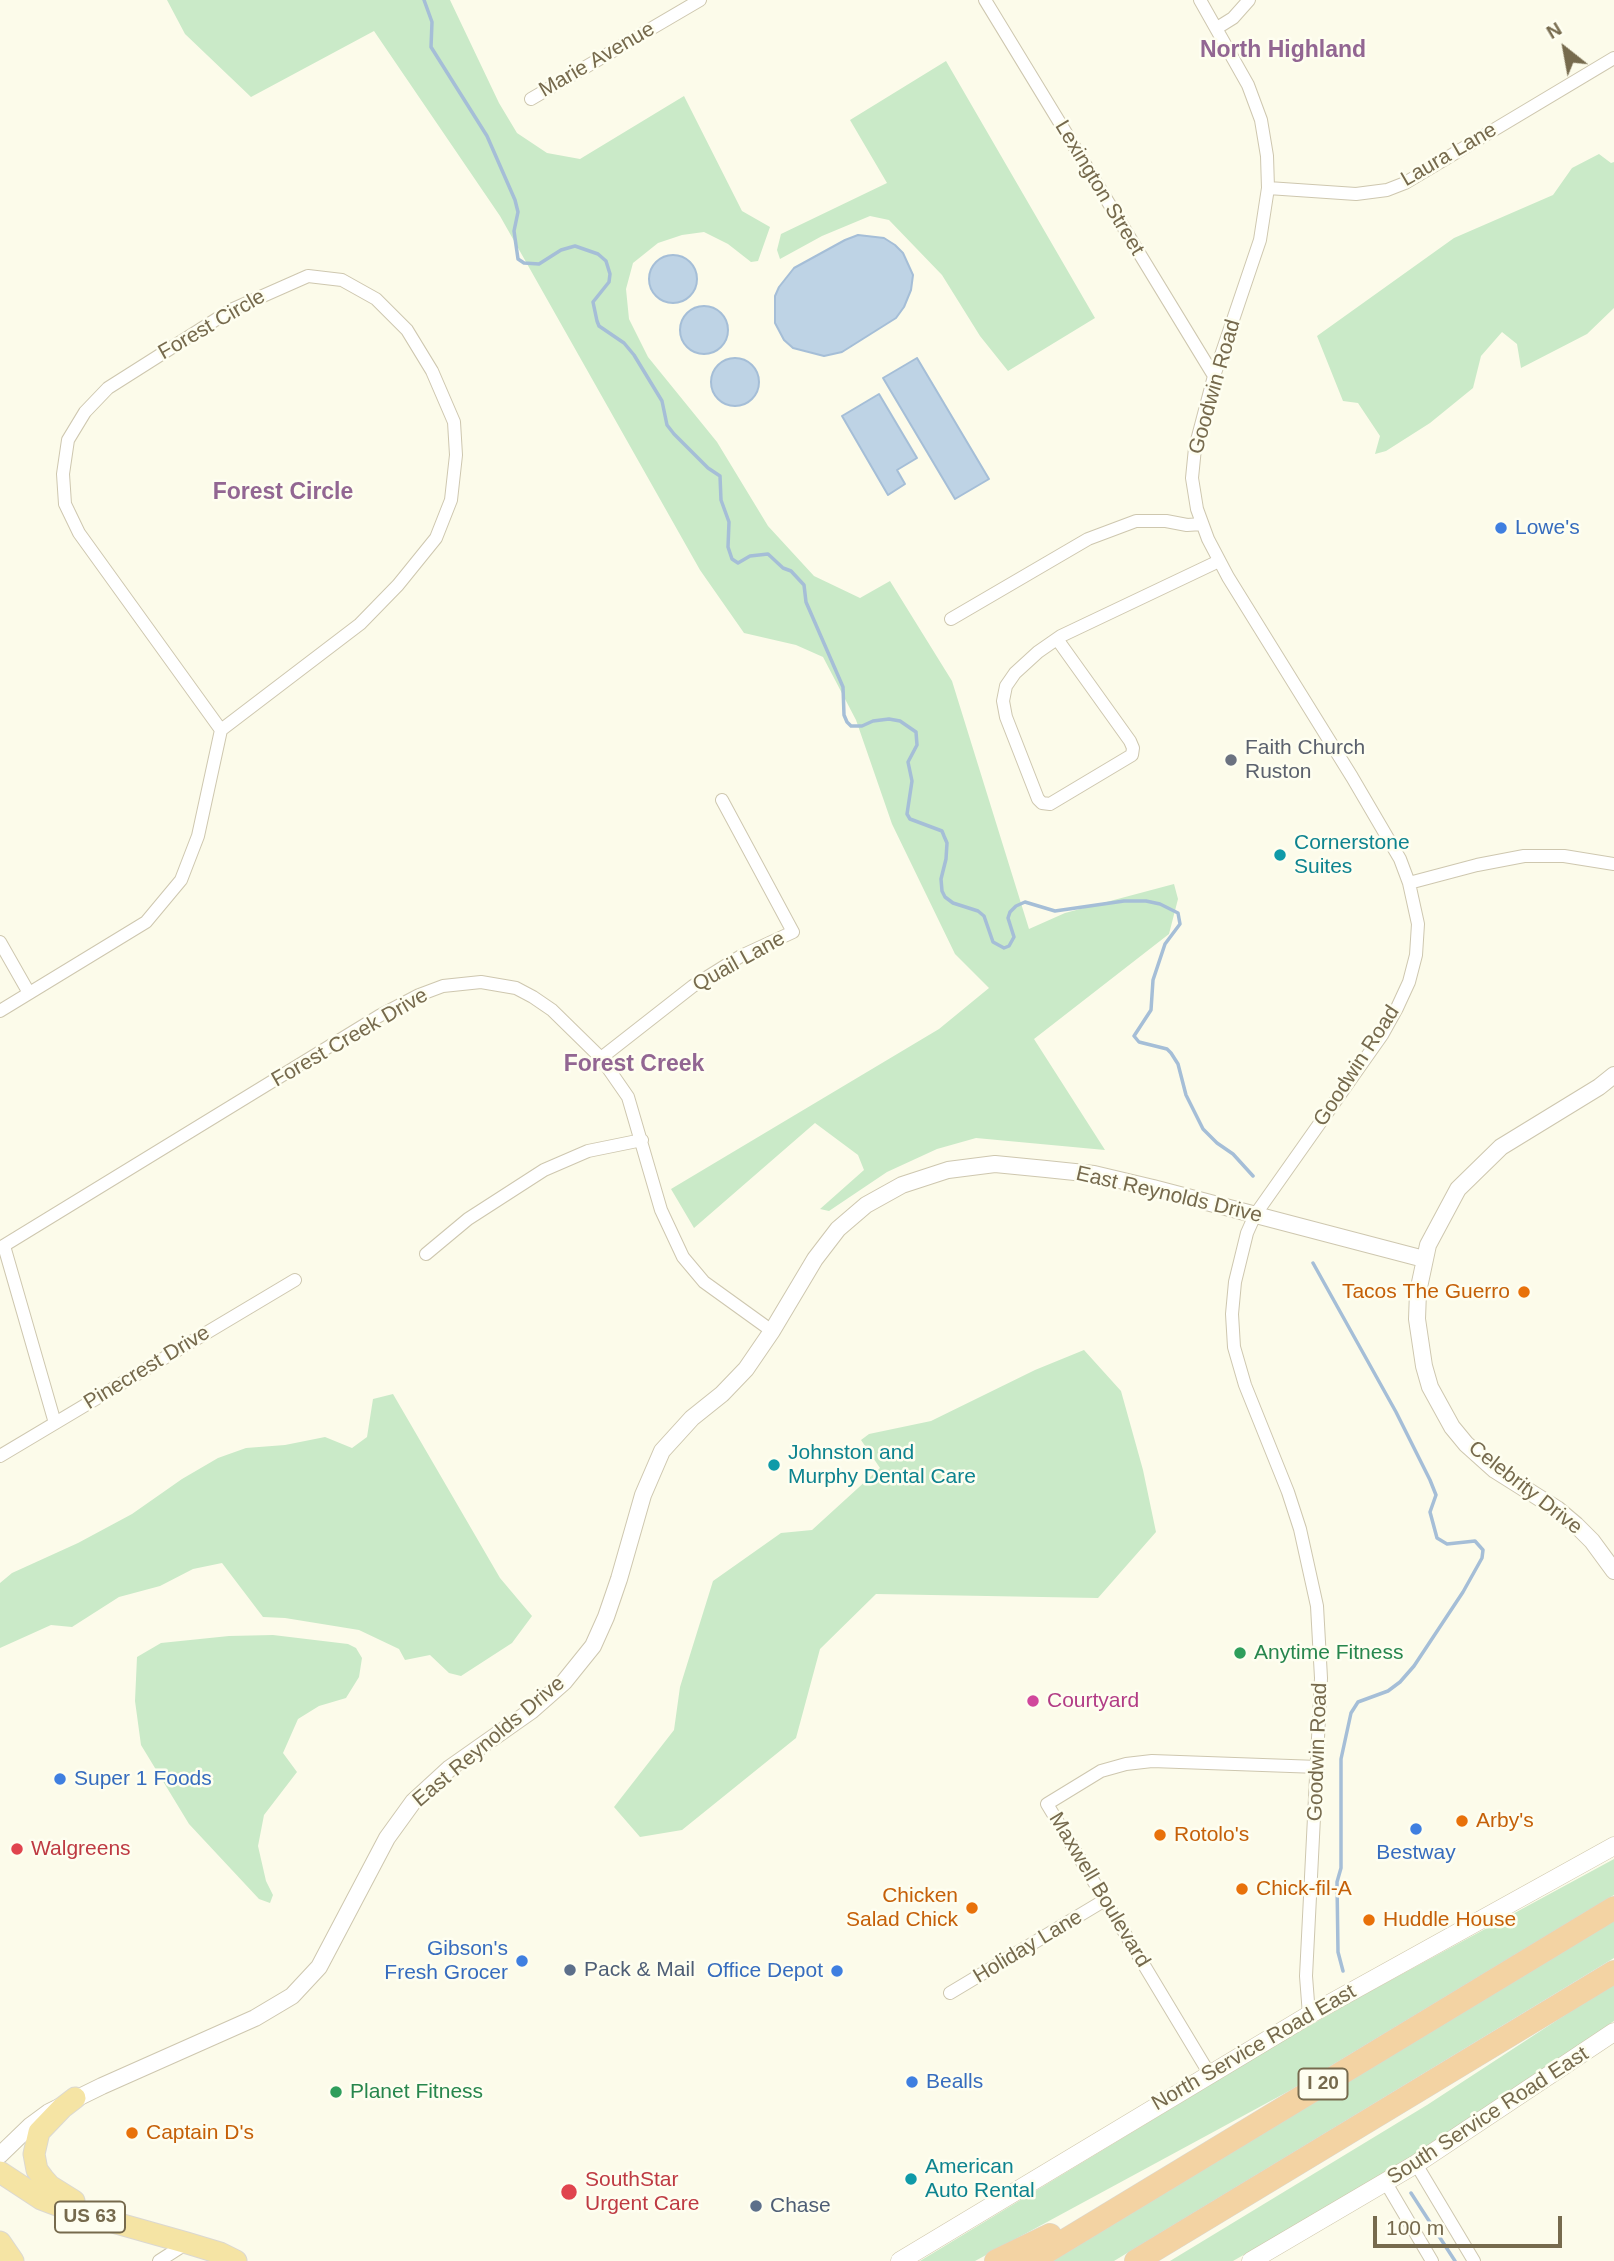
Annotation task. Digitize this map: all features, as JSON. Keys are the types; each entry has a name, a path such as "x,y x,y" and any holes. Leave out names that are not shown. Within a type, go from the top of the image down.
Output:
{"highway":[{"name":"I 20","path":"1031,2261 1614,1908"},
{"name":"I 20","path":"1136,2261 1614,1972"},
{"path":"75,2098 39,2132 34,2146 37,2170 50,2186 64,2196 137,2230"},
{"path":"996,2261 1188,2166"},
{"name":"US 63","path":"0,2172 41,2199 70,2210 220,2253 236,2261"},
{"path":"0,2242 13,2261"},
{"path":"1142,2261 1168,2242"}],"main road":[{"name":"North Service Road East","path":"900,2261 1209,2073 1614,1846"},
{"name":"South Service Road East","path":"1251,2261 1386,2183 1614,2032"}],"street":[{"name":"Marie Avenue","path":"531,99 700,0"},
{"name":"Lexington Street","path":"985,0 1214,376"},
{"name":"Goodwin Road","path":"1200,0 1248,85 1261,120 1267,156 1268,188 1260,240 1214,376 1195,448 1192,478 1202,524 1219,561 1388,837 1409,883 1418,924 1416,955 1409,982 1396,1009 1382,1035 1255,1215 1247,1233 1235,1282 1232,1314 1234,1347 1245,1385 1292,1504 1317,1606 1321,1678 1306,1976 1309,2015"},
{"path":"1217,28 1233,18 1249,0"},
{"name":"Laura Lane","path":"1268,188 1356,194 1396,186 1614,58"},
{"name":"Forest Circle","path":"308,276 342,280 376,299 407,330 432,371 454,422 456,455 452,500 436,538 398,585 360,624 222,730 79,533 65,504 63,474 68,440 85,412 108,388 231,310 308,276"},
{"path":"951,620 1088,539 1136,521 1202,524"},
{"path":"1057,639 1133,748 1132,755 1050,804 1042,803 1034,791 1006,717 1003,701 1006,686 1016,673 1057,639 1219,561"},
{"path":"0,1011 146,922 181,880 198,836 222,730"},
{"name":"Quail Lane","path":"601,1058 701,980 741,956 793,932 722,800"},
{"path":"1409,883 1524,856 1564,856 1614,864"},
{"path":"0,942 29,993"},
{"name":"Forest Creek Drive","path":"2,1247 379,1016 419,995 456,983 481,982 516,988 552,1010 601,1058 628,1097 662,1210 683,1257 704,1282 772,1331"},
{"name":"Celebrity Drive","path":"1614,1074 1599,1087 1501,1147 1472,1173 1448,1204 1427,1245 1418,1292 1417,1319 1424,1366 1440,1408 1459,1435 1495,1470 1557,1509 1576,1525 1599,1550 1614,1572"},
{"path":"426,1254 468,1219 544,1170 588,1151 642,1140"},
{"name":"East Reynolds Drive","path":"0,2155 39,2118 75,2098 256,2018 292,1996 319,1967 387,1838 413,1802 450,1768 531,1711 565,1682 593,1646 619,1580 643,1495 662,1451 692,1418 722,1394 746,1369 772,1331 814,1258 838,1228 866,1205 902,1185 948,1170 995,1164 1094,1174 1424,1259"},
{"path":"2,1247 55,1423"},
{"name":"Pinecrest Drive","path":"0,1456 295,1280"},
{"name":"Maxwell Boulevard","path":"1209,2073 1047,1804 1101,1771 1126,1764 1152,1761 1318,1767"},
{"name":"Holiday Lane","path":"950,1993 1105,1900"},
{"path":"1416,2164 1474,2261"},
{"path":"1386,2183 1432,2261"},
{"path":"159,2261 187,2243"}],"green space":[{"path":"167,0 450,0 499,103 517,133 547,153 580,159 684,96 742,211 770,227 758,261 751,262 728,244 704,232 682,235 658,243 633,263 626,289 629,319 648,357 717,442 768,526 814,576 860,598 890,581 952,681 1029,929 1065,913 1174,884 1178,899 1169,934 1034,1039 1105,1150 976,1138 937,1149 887,1172 829,1211 820,1209 864,1170 858,1155 815,1123 694,1228 671,1189 939,1029 989,988 955,954 892,824 856,720 823,657 796,645 744,633 700,570 500,216 374,31 251,97 185,34"},
{"path":"946,61 1095,318 1008,371 980,336 942,275 889,220 870,216 822,236 780,259 777,250 781,234 887,183 850,120"},
{"path":"1599,154 1611,163 1614,162 1614,308 1587,334 1521,368 1517,344 1502,332 1481,356 1473,388 1430,423 1386,451 1375,454 1380,436 1358,403 1343,401 1317,336 1454,238 1553,195 1572,168"},
{"path":"1084,1350 1121,1391 1143,1470 1156,1532 1098,1598 876,1594 820,1649 796,1738 682,1830 640,1837 614,1807 674,1730 680,1687 713,1581 781,1533 812,1530 880,1468 861,1440 869,1434 931,1421 1035,1370"},
{"path":"393,1394 500,1578 532,1616 512,1643 461,1676 449,1673 430,1655 405,1660 399,1649 359,1630 263,1617 222,1563 193,1569 160,1586 119,1597 72,1627 51,1625 0,1648 0,1583 12,1573 78,1543 132,1514 218,1458 246,1448 285,1445 325,1437 352,1448 367,1437 373,1399"},
{"path":"273,1635 348,1644 356,1648 362,1658 359,1677 346,1698 319,1706 298,1719 283,1753 297,1772 264,1815 258,1846 266,1881 273,1895 270,1903 259,1899 189,1824 141,1745 135,1701 137,1657 161,1643 229,1636"},
{"path":"1614,1859 1614,1895 1289,2091 975,2261 920,2261 1276,2045"},
{"path":"1614,1920 1614,1958 1114,2261 1051,2261"},
{"path":"1614,1983 1614,2021 1449,2133 1233,2261 1170,2261 1427,2105"}],"water":[{"path":"858,235 884,238 903,253 913,275 911,290 904,307 896,318 842,352 824,356 793,348 784,340 775,323 775,296 779,287 794,268"},
{"path":"673,255 690,262 697,279 690,296 673,303 656,296 649,279 656,262"},
{"path":"704,306 721,313 728,330 721,347 704,354 687,347 680,330 687,313"},
{"path":"735,358 752,365 759,382 752,399 735,406 718,399 711,382 718,365"},
{"path":"917,358 989,479 955,499 883,378"},
{"path":"879,394 917,458 897,470 905,484 888,495 842,416"}],"waterway":[{"path":"424,0 432,22 431,47 487,136 515,200 518,212 514,231 518,259 524,263 539,264 561,250 575,246 598,254 606,261 610,274 609,282 593,302 599,326 624,343 634,355 662,401 667,425 674,434 708,468 720,476 721,500 729,522 728,547 732,559 738,563 750,556 768,554 783,568 791,571 804,585 806,602 843,687 844,715 851,726 889,719 900,721 916,732 917,745 908,762 912,781 907,814 910,819 942,831 947,843 941,879 945,897 984,916 993,942 1004,948 1009,946 1014,937 1008,918 1010,912 1025,902 1055,911 1124,901 1146,901 1160,904 1178,913 1180,924 1165,944 1153,980 1151,1010 1134,1036 1139,1042 1167,1049 1171,1053 1178,1064 1186,1095 1203,1129 1233,1154 1253,1176"},
{"path":"1313,1263 1396,1412 1430,1480 1436,1495 1430,1512 1437,1538 1447,1544 1475,1541 1483,1550 1482,1558 1463,1592 1414,1666 1388,1691 1358,1702 1351,1713 1341,1759 1341,1868 1337,1882 1338,1952 1343,1971"},
{"path":"1411,2193 1455,2261"}],"place":[{"name":"Lowe's","path":"1501,528"},
{"name":"Faith Church Ruston","path":"1231,760"},
{"name":"Cornerstone Suites","path":"1280,855"},
{"name":"Tacos The Guerro","path":"1524,1292"},
{"name":"Johnston and Murphy Dental Care","path":"774,1465"},
{"name":"Anytime Fitness","path":"1240,1653"},
{"name":"Courtyard","path":"1033,1701"},
{"name":"Super 1 Foods","path":"60,1779"},
{"name":"Arby's","path":"1462,1821"},
{"name":"Bestway","path":"1416,1829"},
{"name":"Rotolo's","path":"1160,1835"},
{"name":"Walgreens","path":"17,1849"},
{"name":"Chick-fil-A","path":"1242,1889"},
{"name":"Chicken Salad Chick","path":"972,1908"},
{"name":"Huddle House","path":"1369,1920"},
{"name":"Gibson's Fresh Grocer","path":"522,1961"},
{"name":"Pack & Mail","path":"570,1970"},
{"name":"Office Depot","path":"837,1971"},
{"name":"Bealls","path":"912,2082"},
{"name":"Planet Fitness","path":"336,2092"},
{"name":"Captain D's","path":"132,2133"},
{"name":"American Auto Rental","path":"911,2179"},
{"name":"SouthStar Urgent Care","path":"569,2192"},
{"name":"Chase","path":"756,2206"}],"district":[{"name":"North Highland","path":"1283,51"},
{"name":"Forest Circle","path":"283,493"},
{"name":"Forest Creek","path":"634,1065"}]}
